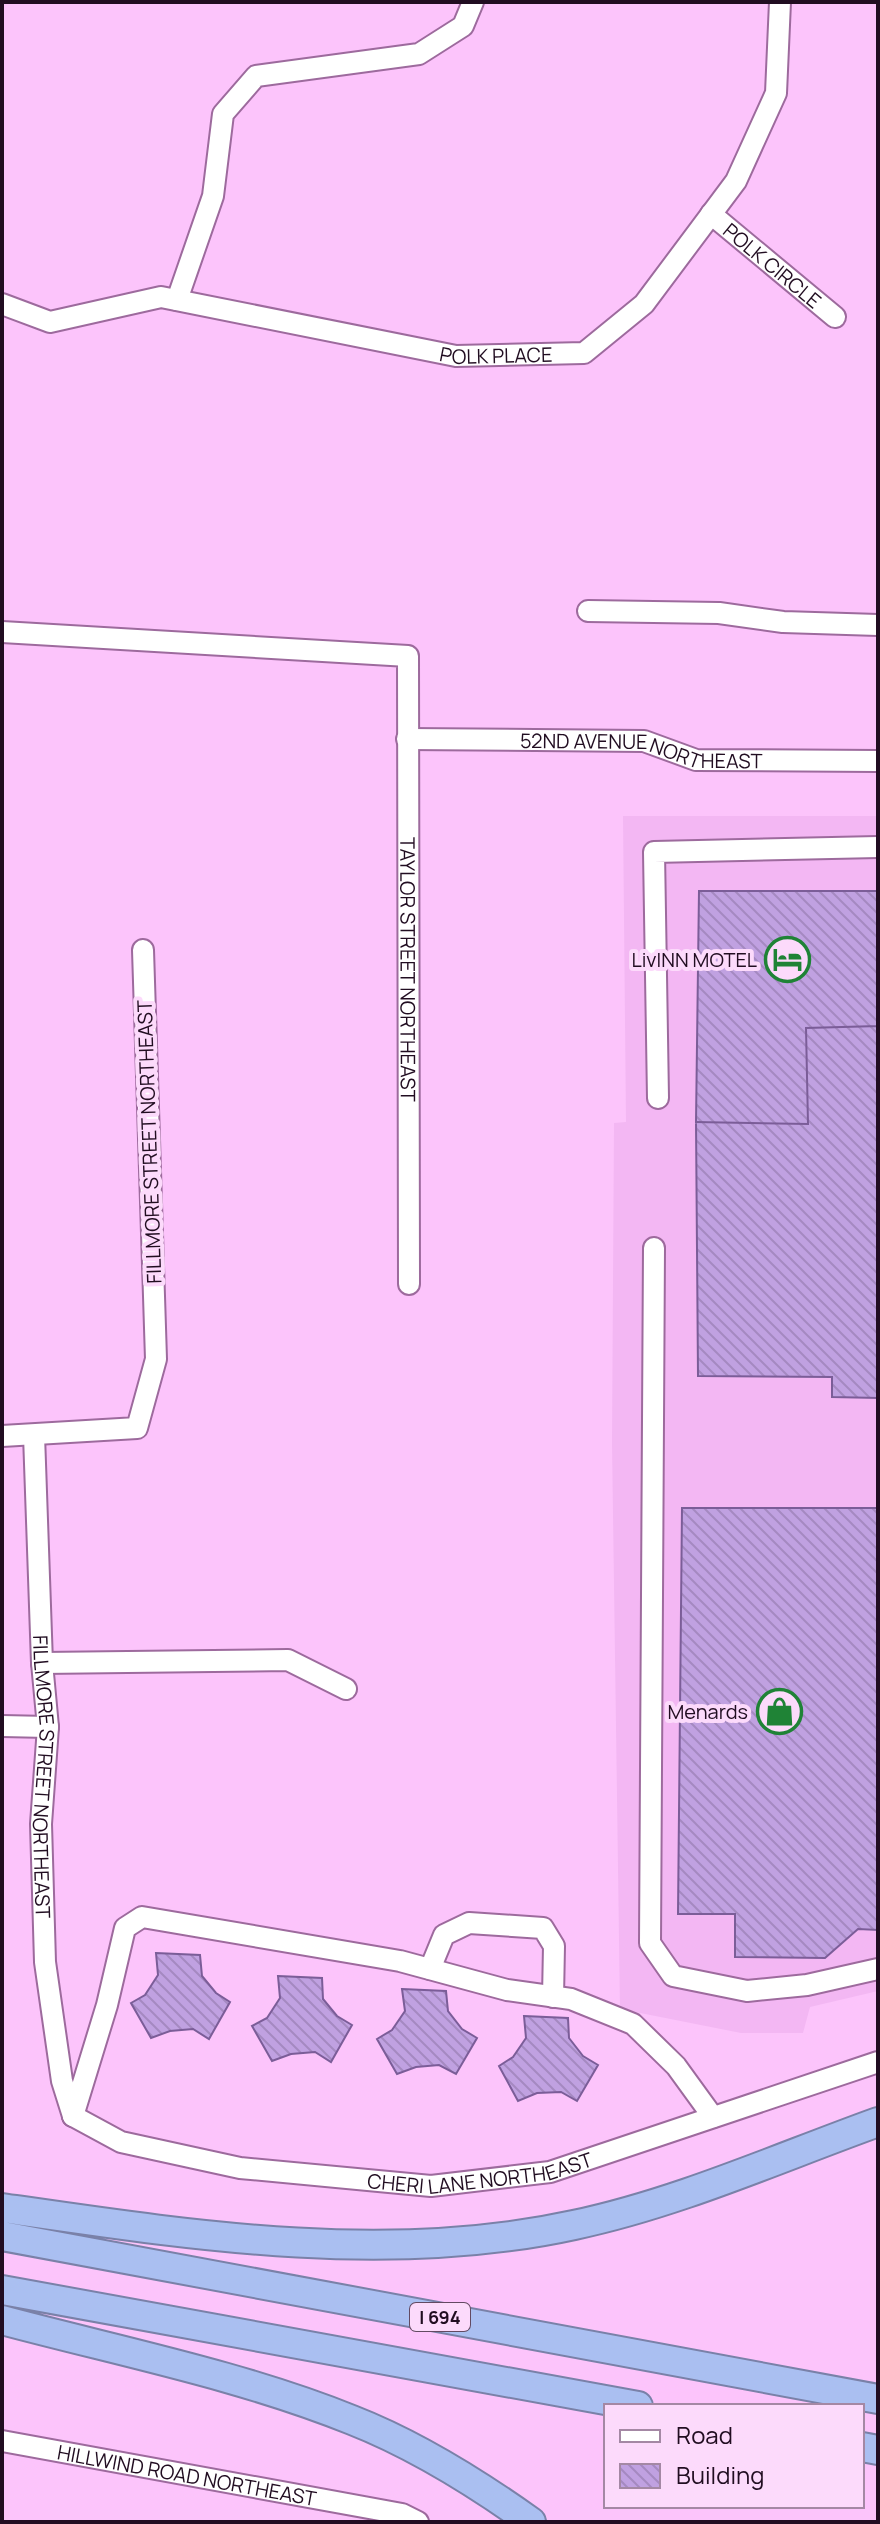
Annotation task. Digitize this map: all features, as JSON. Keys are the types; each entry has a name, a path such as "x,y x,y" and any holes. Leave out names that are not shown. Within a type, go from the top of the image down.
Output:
{"highway":[{"path":"2,2208 289,2241 444,2243 547,2231 605,2218 878,2122"},
{"name":"I 694","path":"2,2236 876,2398"},
{"path":"2,2290 627,2404"},
{"path":"2,2320 260,2389 343,2416 443,2465 531,2522"}],"street":[{"path":"177,300 213,196 223,114 256,76 419,54 463,26 473,2"},
{"name":"POLK PLACE","path":"2,304 50,322 161,297 456,356 584,353 644,304 736,181 776,93 780,2"},
{"name":"POLK CIRCLE","path":"711,214 835,317"},
{"path":"588,611 719,613 783,622 878,625"},
{"name":"TAYLOR STREET NORTHEAST","path":"2,632 408,656 409,1284"},
{"name":"52ND AVENUE NORTHEAST","path":"407,739 644,741 696,760 878,761"},
{"path":"658,1098 654,852 878,847"},
{"name":"FILLMORE STREET NORTHEAST","path":"73,2116 62,2081 45,1962 41,1824 48,1727 42,1663 34,1435 137,1428 156,1359 143,950"},
{"path":"654,1248 650,1943 673,1976 747,1991 807,1985 878,1969"},
{"path":"2,1436 34,1435"},
{"path":"42,1663 288,1660 346,1689"},
{"path":"2,1726 48,1727"},
{"path":"73,2116 107,2005 125,1928 142,1917 237,1930 430,1969 507,1990 571,1999 633,2024 676,2066 713,2117"},
{"path":"430,1969 444,1935 469,1923 543,1928 554,1946 553,1997"},
{"name":"CHERI LANE NORTHEAST","path":"73,2116 121,2142 240,2168 431,2186 550,2172 878,2062"},
{"name":"HILLWIND ROAD NORTHEAST","path":"2,2441 402,2514 418,2522"}],"shaded area":[{"path":"623,816 878,816 878,1991 810,2007 803,2033 741,2033 620,2009 612,1443 614,1123 626,1122"}],"building":[{"name":"LivINN MOTEL","path":"699,891 878,891 878,1026 806,1028 808,1124 696,1122"},
{"path":"878,1026 878,1398 832,1397 832,1377 698,1376 696,1122 808,1124 806,1028"},
{"name":"Menards","path":"682,1508 878,1508 878,1930 858,1929 825,1958 735,1957 735,1914 678,1914"},
{"path":"156,1953 200,1955 202,1976 216,1993 230,2002 209,2039 193,2029 170,2031 151,2038 131,2003 145,1995 158,1975"},
{"path":"278,1976 322,1978 323,1999 337,2016 352,2025 331,2062 315,2052 291,2054 272,2061 252,2026 267,2018 280,1998"},
{"path":"402,1989 446,1991 448,2011 462,2029 477,2038 456,2074 439,2065 416,2067 397,2074 377,2039 392,2030 405,2011"},
{"path":"524,2016 568,2018 569,2038 583,2056 598,2065 577,2101 561,2092 537,2093 518,2101 499,2066 513,2057 526,2038"}],"place":[{"name":"LivINN MOTEL","path":"788,959"},
{"name":"Menards","path":"779,1711"}]}
